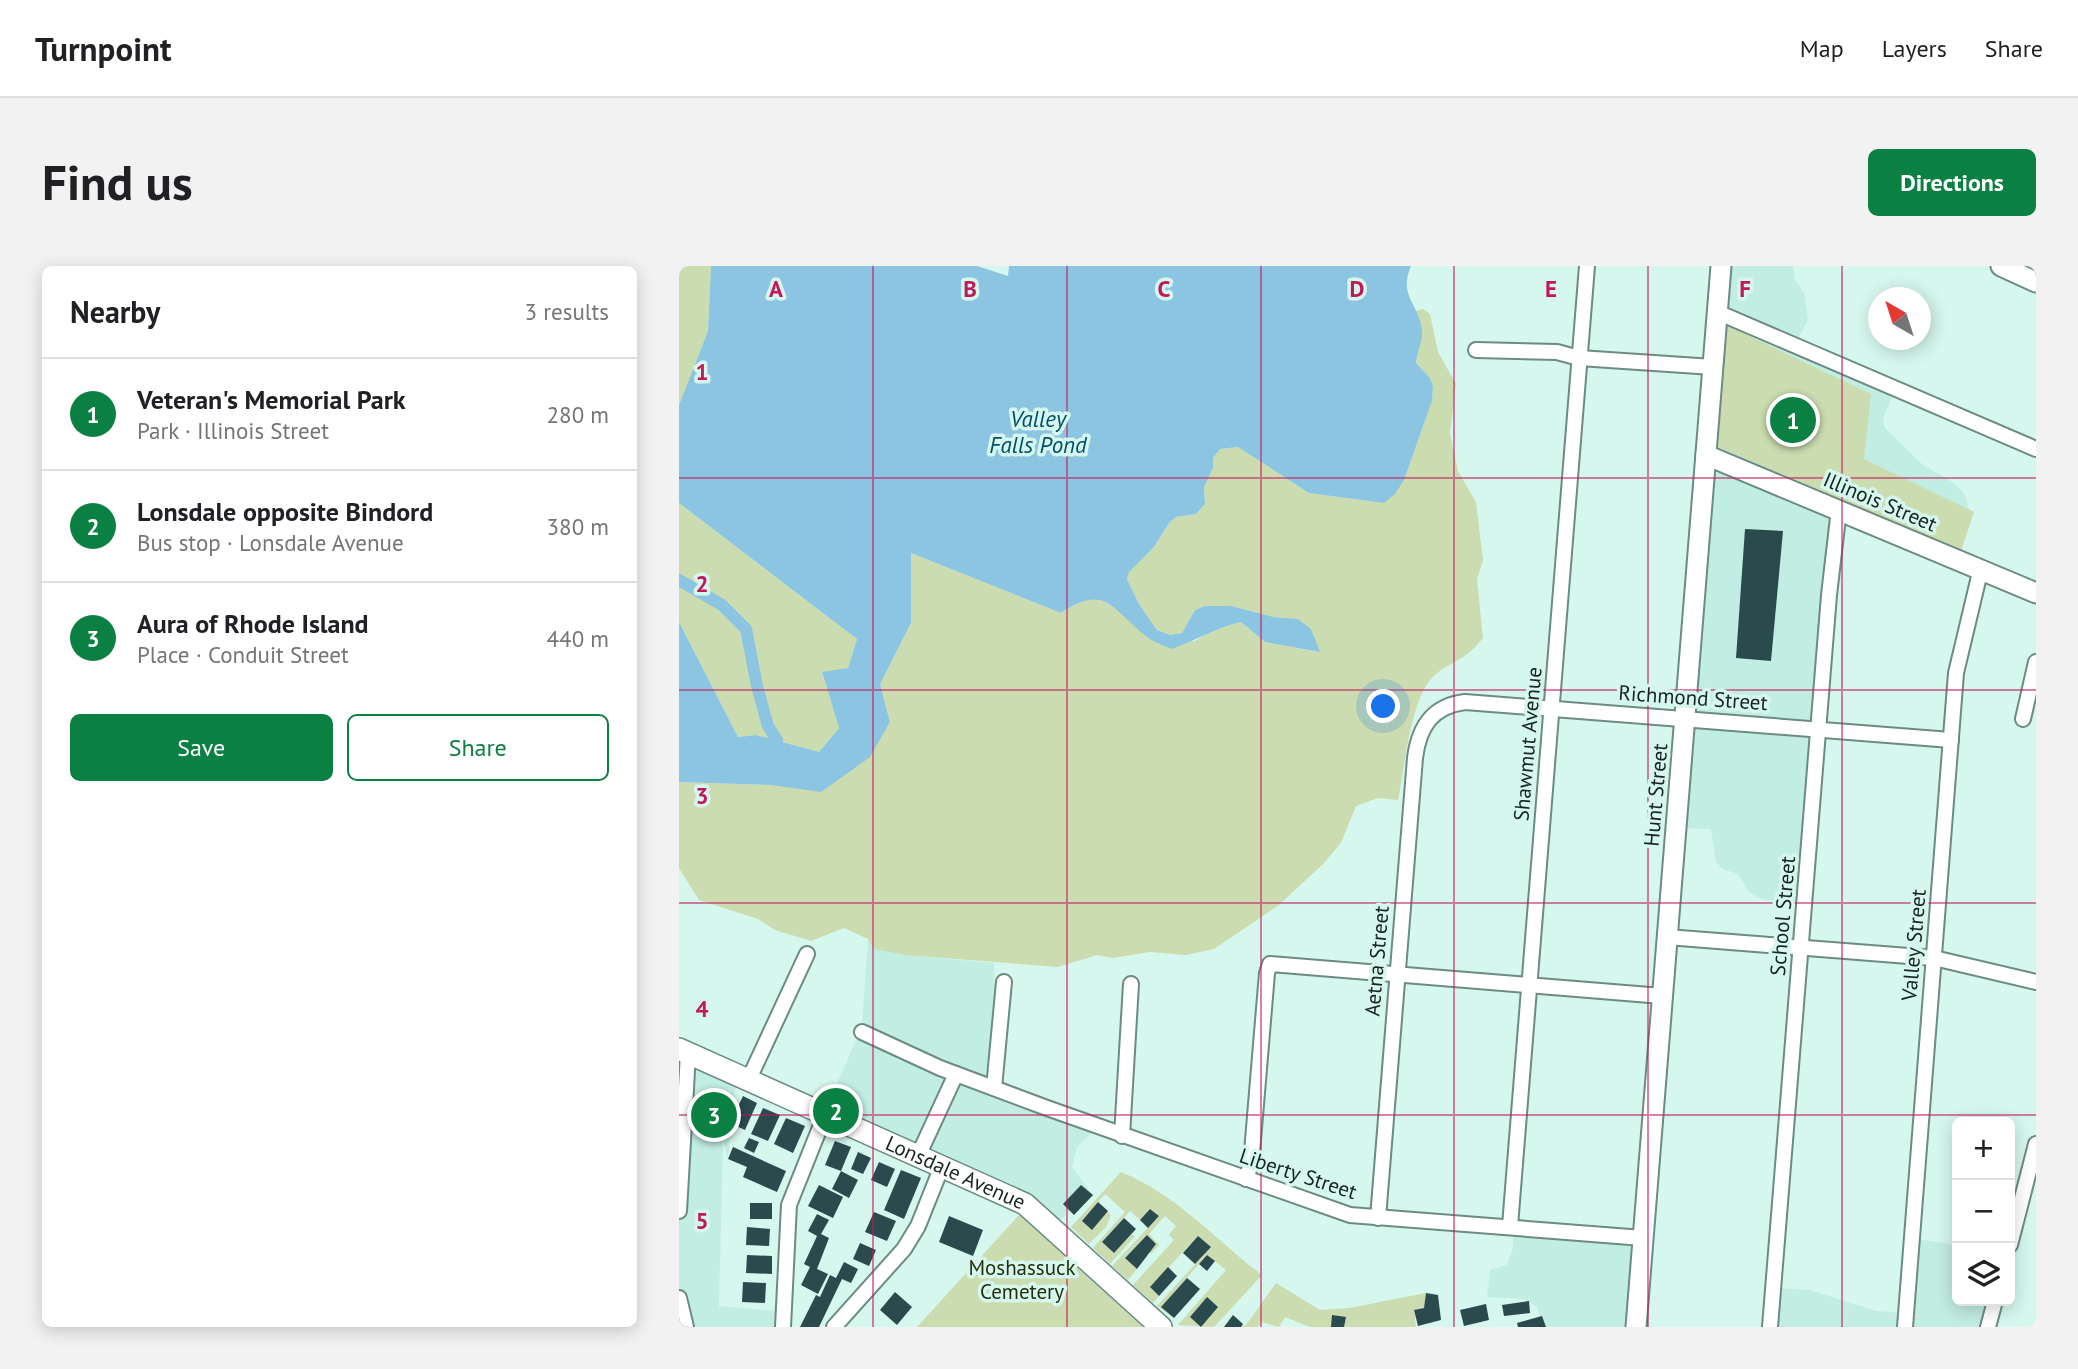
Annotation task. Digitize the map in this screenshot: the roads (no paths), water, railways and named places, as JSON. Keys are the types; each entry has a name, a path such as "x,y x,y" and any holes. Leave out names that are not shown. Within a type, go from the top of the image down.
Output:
{"main road":[{"name":"Hunt Street","path":"1636,1327 1721,266"},
{"path":"2001,266 2036,282"},
{"name":"Illinois Street","path":"1706,454 2036,593"},
{"name":"Lonsdale Avenue","path":"683,1051 919,1154 1034,1211 1161,1327"}],"street":[{"name":"Shawmut Avenue","path":"1510,1226 1587,266"},
{"path":"1717,312 2036,449"},
{"path":"1476,350 1557,352 1579,358 1713,367"},
{"name":"School Street","path":"1770,1327 1839,509"},
{"name":"Valley Street","path":"1905,1327 1956,673 1981,568"},
{"path":"2023,719 2036,662"},
{"name":"Richmond Street","path":"1434,714 1452,704 1465,702 1951,740"},
{"name":"Aetna Street","path":"1378,1218 1417,738 1421,727 1434,714"},
{"path":"1667,937 1934,958 2036,982"},
{"path":"748,1081 807,954"},
{"path":"1247,1179 1251,1164 1267,973 1270,964 1663,996"},
{"path":"993,1088 1004,982"},
{"path":"1122,1136 1131,984"},
{"name":"Liberty Street","path":"862,1032 955,1074 1122,1136 1350,1215 1643,1238"},
{"path":"679,1211 683,1051"},
{"path":"919,1154 955,1074"},
{"path":"783,1327 789,1205 825,1115"},
{"path":"2011,1243 2036,1143"},
{"path":"834,1327 904,1249 918,1226 942,1166"},
{"path":"679,1297 686,1327"},
{"path":"1989,1327 1994,1306"}],"water":[{"name":"Valley Falls Pond","path":"711,266 977,266 1008,276 1009,266 1411,266 1408,293 1422,330 1416,363 1430,378 1433,386 1432,401 1404,480 1395,494 1384,503 1309,493 1238,447 1220,449 1213,458 1213,468 1204,487 1205,504 1196,514 1176,517 1169,523 1154,547 1129,572 1127,579 1139,604 1157,630 1170,635 1182,633 1195,610 1205,606 1231,606 1274,617 1298,619 1311,629 1320,652 1265,642 1241,622 1171,649 1147,637 1117,610 1099,600 1076,604 1061,613 911,553 911,623 880,684 890,722 870,757 821,792 771,785 679,782 679,622 738,737 756,735 819,752 839,728 822,672 848,668 857,639 679,503 679,405 708,331"}],"waterway":[{"path":"679,580 722,605 746,629 768,726 777,740"}],"place":[{"name":"Veteran's Memorial Park","path":"1793,420"},
{"name":"Lonsdale opposite Bindord","path":"836,1111"},
{"name":"Aura of Rhode Island","path":"714,1115"}],"park label":[{"name":"Moshassuck Cemetery","path":"1022,1280"}]}
